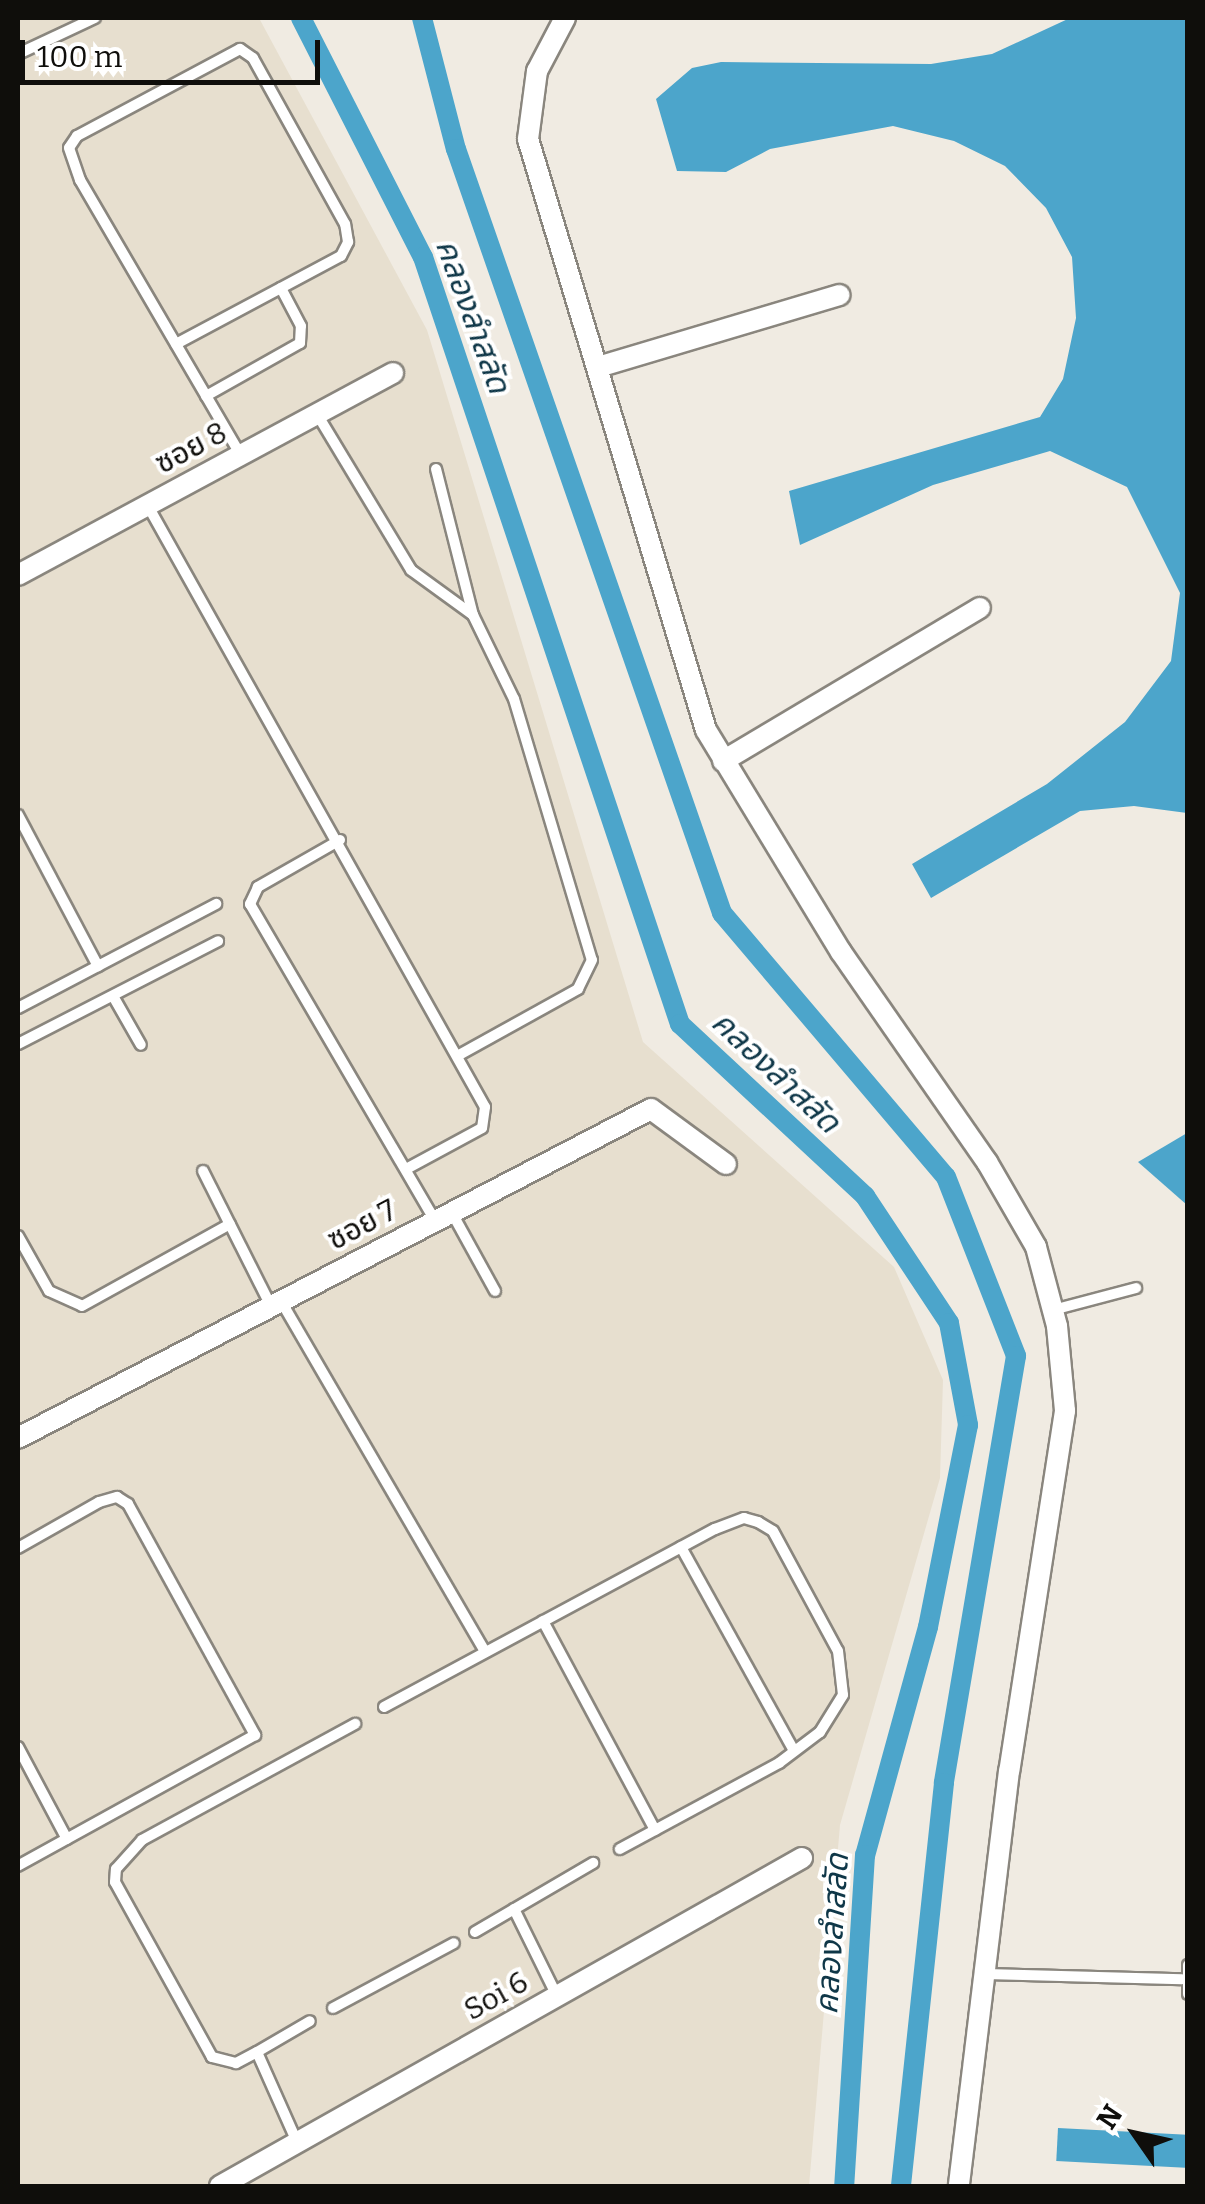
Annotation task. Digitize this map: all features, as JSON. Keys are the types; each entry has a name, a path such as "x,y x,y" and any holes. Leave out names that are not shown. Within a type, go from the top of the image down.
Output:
{"street":[{"path":"564,18 537,71 528,139 554,248 598,367 662,600 723,761 841,952 987,1162 1036,1248 1053,1310 1066,1411 959,2186"},
{"path":"598,367 838,296"},
{"name":"ซอย 8","path":"18,575 393,373"},
{"path":"723,761 980,608"},
{"name":"ซอย 7","path":"18,1438 651,1109 726,1164"},
{"name":"Soi 6","path":"220,2186 802,1858"}],"lane":[{"path":"18,54 95,18"},
{"path":"176,344 341,256 345,224 253,58 240,49 77,136 68,148 176,344 241,455"},
{"path":"206,396 300,343 302,326 281,288"},
{"path":"317,414 411,570 472,615"},
{"path":"436,470 472,615 514,699 592,960 578,989 457,1056"},
{"path":"148,505 340,840 487,1118 410,1167"},
{"path":"18,816 98,966"},
{"path":"340,840 258,887 250,904 410,1167 495,1291"},
{"path":"18,1008 216,904"},
{"path":"18,1044 218,941"},
{"path":"113,996 141,1044"},
{"path":"203,1171 276,1304 485,1652"},
{"path":"18,1236 49,1291 82,1306 230,1224"},
{"path":"1053,1310 1136,1288"},
{"path":"18,1548 99,1502 128,1504 254,1735 18,1866"},
{"path":"384,1706 744,1518 773,1531 845,1674 843,1695 820,1732 794,1751 620,1849"},
{"path":"682,1547 794,1751"},
{"path":"543,1622 655,1830"},
{"path":"310,2021 236,2062 212,2057 115,1882 116,1869 142,1840 355,1724"},
{"path":"18,1747 68,1840"},
{"path":"476,1932 592,1863"},
{"path":"514,1909 558,1996"},
{"path":"332,2008 454,1943"},
{"path":"1188,1965 1182,1979 1188,1994"},
{"path":"986,1974 1182,1979"},
{"path":"258,2052 298,2142"}],"shaded area":[{"path":"18,18 259,18 427,330 643,1042 894,1267 943,1380 940,1478 840,1825 809,2186 18,2186"}],"water":[{"path":"1070,18 1187,18 1187,813 1134,806 1080,811 931,898 912,864 1047,784 1125,722 1171,661 1180,593 1127,487 1050,451 933,485 800,545 789,491 1040,417 1063,379 1076,318 1072,257 1046,208 1005,166 954,141 893,126 770,149 726,172 677,171 656,99 692,68 721,62 931,64 992,54"},
{"path":"1187,1133 1187,1205 1138,1162"},
{"path":"1058,2128 1187,2135 1185,2168 1056,2161"}],"waterway":[{"name":"คลองลำสลัด","path":"301,18 423,257 680,1024 865,1196 949,1323 968,1425 928,1627 865,1855 844,2186"},
{"path":"422,18 456,149 722,913 946,1177 1016,1356 944,1783 901,2186"}]}
